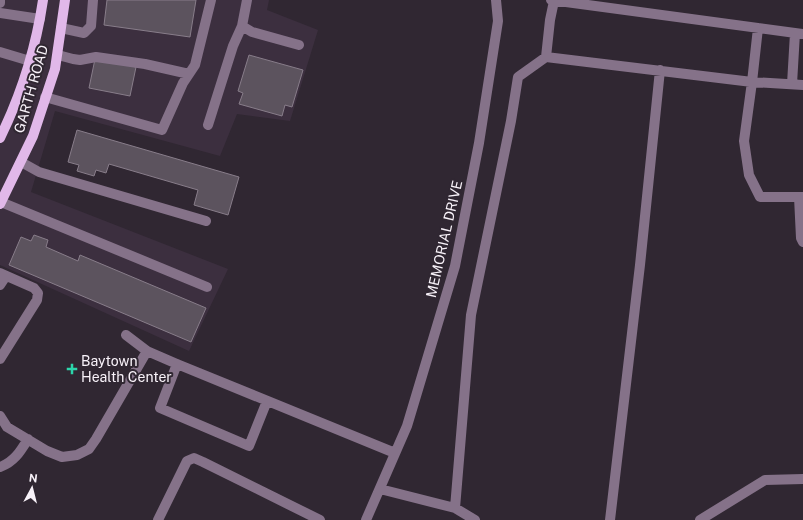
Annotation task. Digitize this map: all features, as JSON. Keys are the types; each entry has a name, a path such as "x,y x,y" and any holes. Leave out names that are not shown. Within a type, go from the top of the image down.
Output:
{"main road":[{"name":"GARTH ROAD","path":"0,138 26,76 40,19 43,0"},
{"name":"GARTH ROAD","path":"0,202 33,136 55,68 65,0"}],"street":[{"path":"61,28 84,33 91,26 93,0"},
{"path":"45,97 162,130 183,83 195,64 211,0"},
{"path":"208,126 233,46 242,26 247,0"},
{"name":"MEMORIAL DRIVE","path":"366,520 407,426 455,266 479,142 498,21 496,0"},
{"path":"551,0 799,33 792,84"},
{"path":"546,57 554,0"},
{"path":"0,13 40,19"},
{"path":"242,26 252,32 298,45"},
{"path":"758,28 744,141 749,175 760,197 801,197 801,238 803,242"},
{"path":"0,52 30,61"},
{"path":"58,55 80,60 96,57 145,64 189,74"},
{"path":"455,508 471,316 508,136 518,77 546,57 752,82 803,85"},
{"path":"610,520 640,265 660,70"},
{"path":"20,162 40,172 206,221"},
{"path":"0,202 207,286"},
{"path":"0,285 3,274 34,288 38,293 37,300 0,359"},
{"path":"126,335 147,351 395,453"},
{"path":"0,416 7,427 46,451 62,457 77,456 88,449 96,439 147,351"},
{"path":"177,364 160,408 249,446 267,401"},
{"path":"0,468 18,455 28,440"},
{"path":"158,520 187,461 194,458 320,520"},
{"path":"700,520 765,480 803,479"},
{"path":"380,489 455,508 475,520"}],"shaded area":[{"path":"0,0 269,0 267,10 318,30 290,121 237,114 220,156 55,111 31,192 228,269 189,351 0,265"}],"building":[{"path":"107,0 196,0 190,37 104,25"},
{"path":"249,55 303,70 292,107 285,105 282,116 239,104 243,93 238,91"},
{"path":"95,59 136,67 130,96 89,88"},
{"path":"77,130 239,177 228,215 194,205 198,190 109,164 106,173 96,170 94,176 77,171 79,165 68,162"},
{"path":"34,235 48,240 46,247 78,261 80,255 206,308 191,342 9,265 21,237 31,241"}],"place":[{"name":"Baytown Health Center","path":"72,369"}]}
